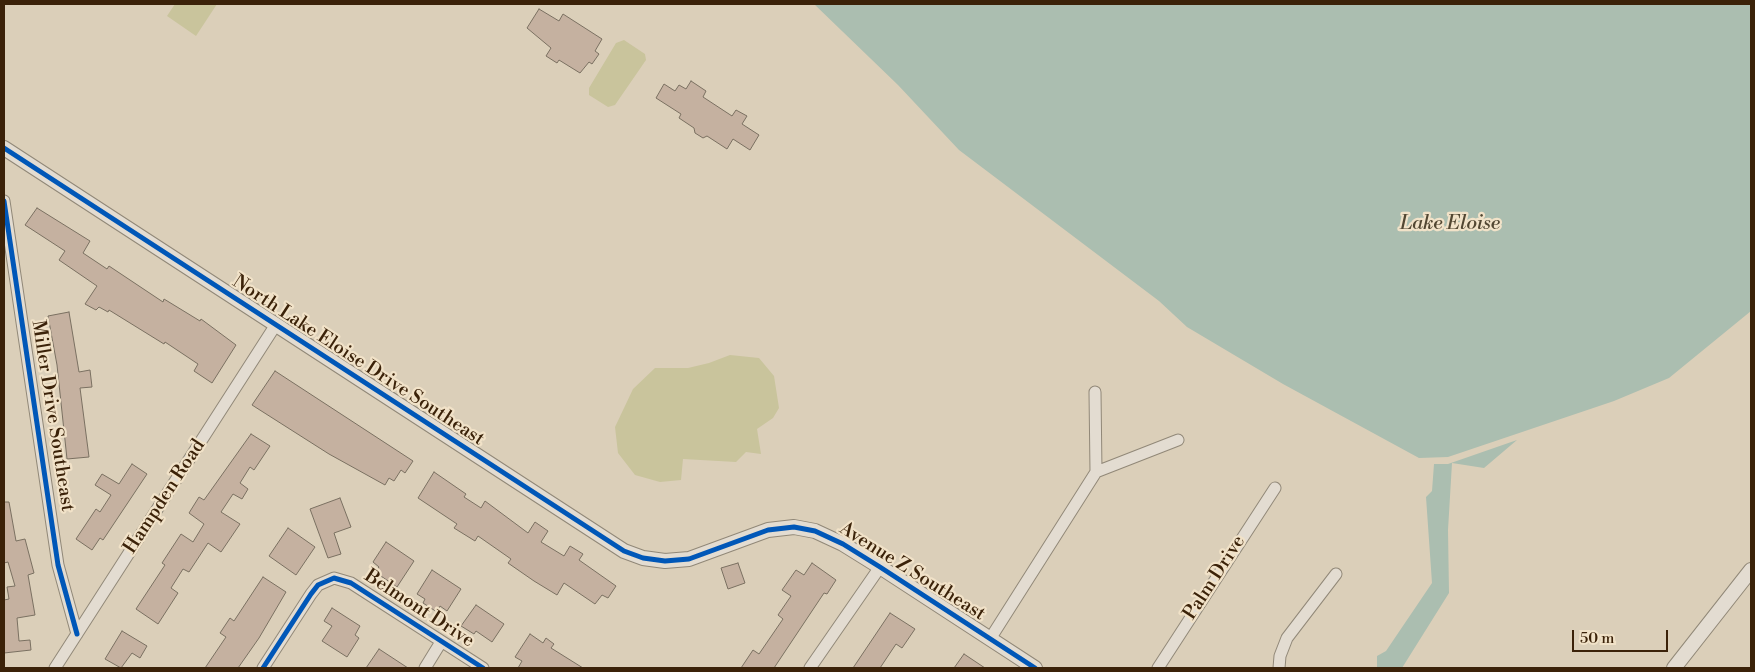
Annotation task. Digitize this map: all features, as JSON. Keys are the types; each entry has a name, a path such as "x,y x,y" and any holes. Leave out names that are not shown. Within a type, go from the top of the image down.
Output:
{"street":[{"name":"North Lake Eloise Drive Southeast","path":"4,148 275,326 624,551 643,558 665,561 689,559 708,553"},
{"name":"Miller Drive Southeast","path":"4,201 58,565 77,634"},
{"name":"Hampden Road","path":"55,668 275,326"},
{"path":"990,639 1096,472 1095,392"},
{"path":"1096,472 1178,440"},
{"name":"Palm Drive","path":"1158,668 1275,488"},
{"name":"Avenue Z Southeast","path":"708,553 768,530 794,527 825,534 880,567 990,639 1018,664 1035,668"},
{"path":"810,668 880,567"},
{"path":"1674,668 1751,570"},
{"path":"1279,668 1280,656 1287,638 1336,574"},
{"name":"Belmont Drive","path":"263,668 311,594 318,586 334,578 351,583 483,668"},
{"path":"425,668 441,642"}],"shaded area":[{"path":"175,4 217,4 196,36 167,16"},
{"path":"624,40 645,54 646,60 615,105 608,107 589,95 589,88 616,43"},
{"path":"730,355 759,358 774,376 779,408 773,418 757,429 761,454 746,452 736,462 683,459 681,480 660,482 635,475 618,453 615,427 633,389 655,368 688,368"}],"water":[{"name":"Lake Eloise","path":"814,4 1751,4 1751,311 1669,378 1614,401 1448,457 1419,458 1283,384 1187,327 1159,301 959,150 898,85"},
{"path":"1517,440 1484,468 1452,463 1448,530 1449,593 1402,668 1377,668 1377,656 1386,651 1432,583 1426,497 1432,491 1434,464 1448,464"}],"building":[{"path":"539,9 559,21 563,14 602,39 595,51 599,54 592,64 589,62 580,73 559,60 557,63 546,56 551,48 527,28"},
{"path":"691,81 706,91 703,97 732,116 736,110 747,116 742,124 759,135 750,150 733,139 727,149 707,136 703,138 695,133 694,128 679,118 681,114 656,98 664,84 675,91 679,85 686,89"},
{"path":"37,208 90,241 83,253 107,269 109,266 163,302 164,299 200,321 201,319 236,345 212,383 194,371 198,364 165,342 164,344 109,310 108,312 99,307 96,310 85,304 97,286 59,260 65,251 25,225"},
{"path":"69,312 79,372 90,370 92,387 80,388 89,457 67,459 57,365 48,316"},
{"path":"275,371 413,461 405,473 401,470 394,481 389,478 385,485 329,454 252,405"},
{"path":"251,434 270,446 254,470 250,467 240,483 248,489 242,499 233,494 221,512 240,524 221,552 208,543 189,572 183,569 171,588 178,593 158,624 136,609 165,565 162,563 181,534 193,542 204,524 189,513 199,497 204,500"},
{"path":"132,464 147,474 103,540 100,538 92,550 76,539 96,509 100,512 111,495 95,485 102,474 119,484"},
{"path":"434,472 466,494 464,497 481,508 485,501 528,533 535,522 548,531 541,542 564,556 570,546 583,554 579,560 616,586 608,598 602,595 595,604 564,583 557,595 508,563 511,559 478,536 475,541 454,528 457,524 418,498"},
{"path":"340,498 351,527 334,533 341,554 328,558 310,509"},
{"path":"4,502 9,502 16,541 25,539 34,573 28,575 35,615 17,618 19,641 30,640 31,650 4,653 4,600 9,599 7,587 15,586 8,562 4,563"},
{"path":"288,528 315,547 296,575 269,556"},
{"path":"386,542 414,561 397,587 375,572 379,567 373,562"},
{"path":"738,563 745,583 728,589 721,568"},
{"path":"812,563 836,580 827,594 824,593 774,668 741,668 753,650 759,654 783,619 778,615 791,596 782,590 796,570 804,575"},
{"path":"432,570 461,589 447,611 440,606 437,612 423,603 425,599 417,594"},
{"path":"263,577 286,592 259,638 238,668 205,668 226,637 220,633 230,618 234,621"},
{"path":"476,605 504,624 492,642 476,631 474,634 461,626"},
{"path":"332,608 360,626 355,635 359,638 347,657 322,641 332,626 324,621"},
{"path":"890,613 915,629 902,648 896,644 880,668 853,668"},
{"path":"122,631 147,646 140,658 132,653 121,668 105,659"},
{"path":"530,634 543,643 546,638 554,644 551,648 583,668 518,668 522,661 515,657"},
{"path":"379,649 408,668 366,668"},
{"path":"964,654 985,668 954,668"}],"cycle path":[{"path":"4,148 624,551 643,558 665,561 689,559 768,530 794,527 815,531 843,544 880,567 1035,668"},
{"path":"4,201 58,565 77,634"},
{"path":"263,668 318,585 334,578 351,583 483,668"}]}
